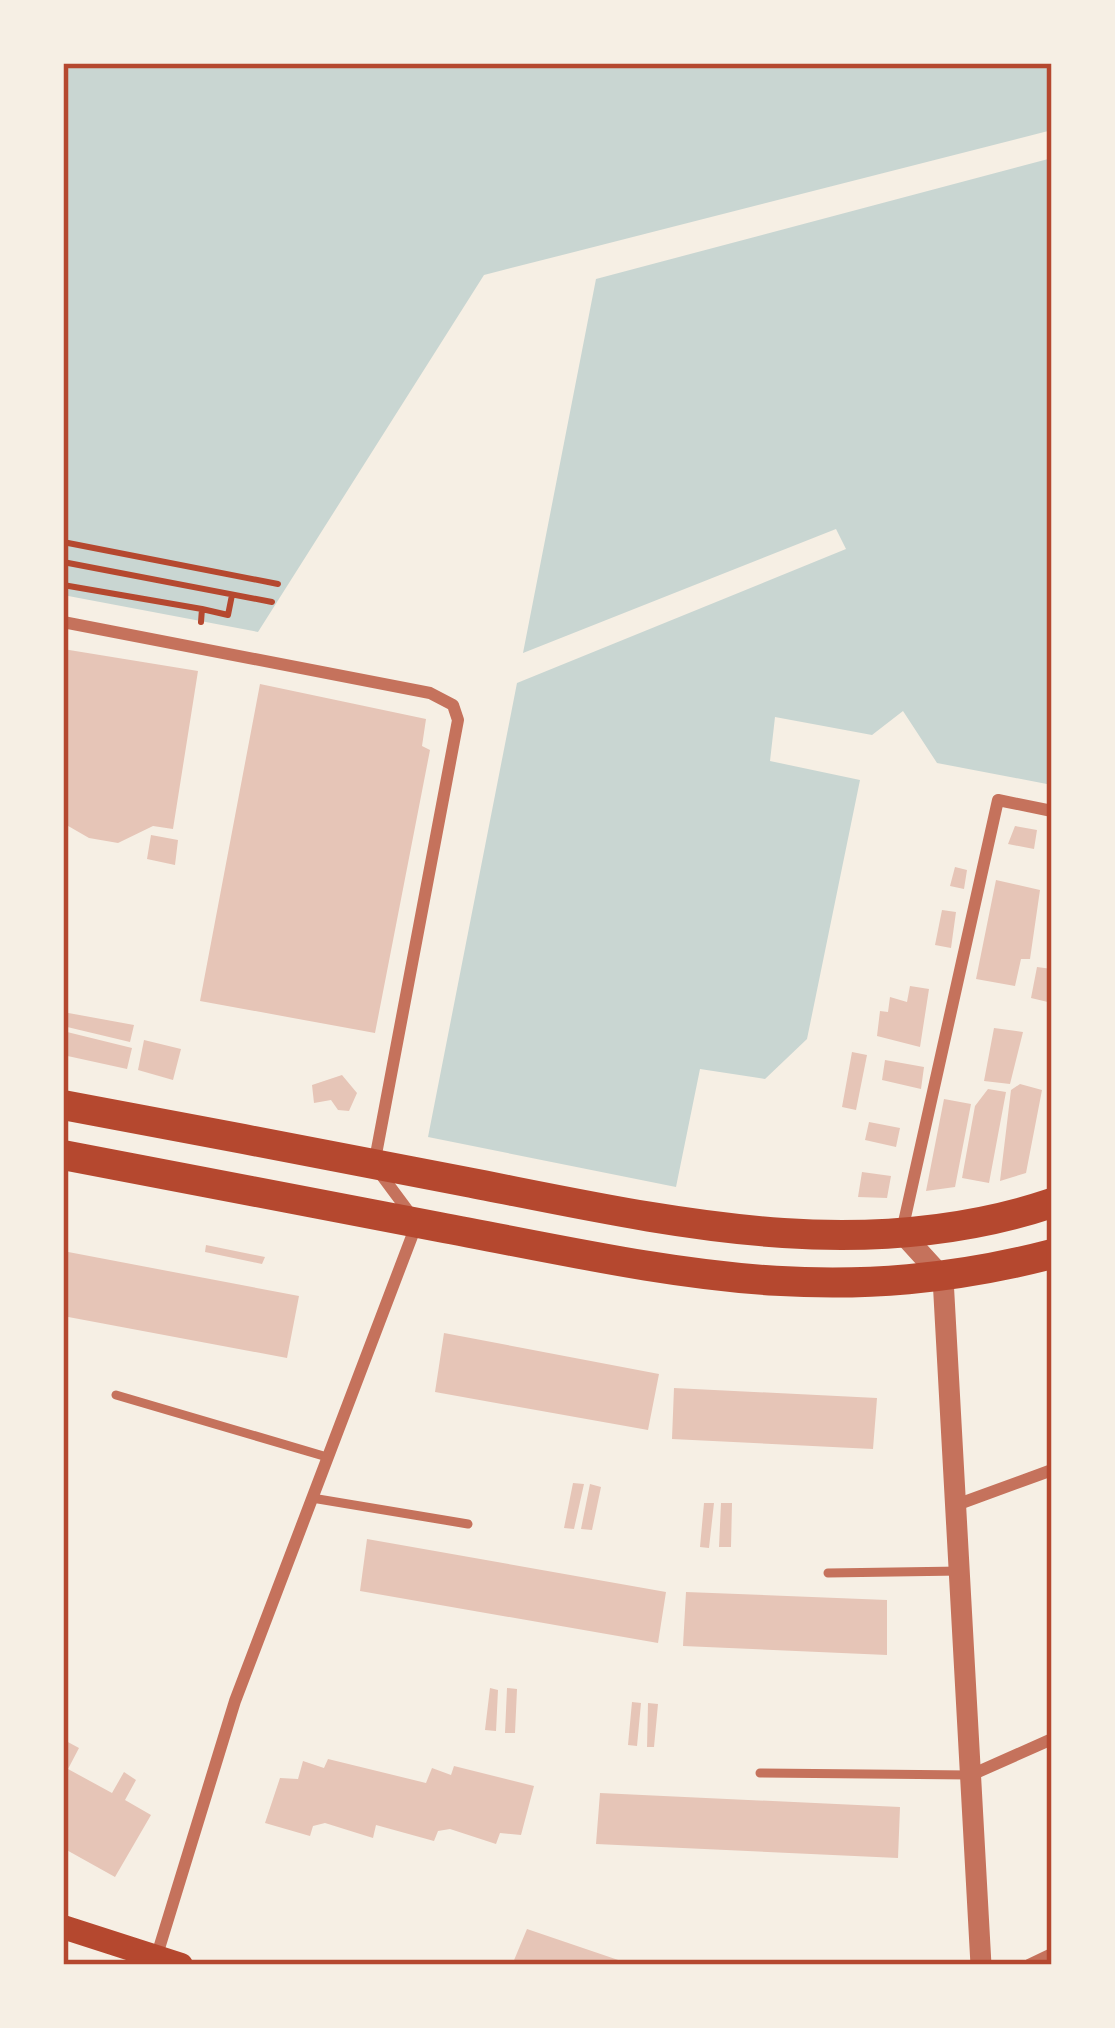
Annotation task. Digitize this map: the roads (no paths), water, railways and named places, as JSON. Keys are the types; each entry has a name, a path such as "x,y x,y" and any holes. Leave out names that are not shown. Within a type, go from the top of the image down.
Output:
{"highway":[{"path":"63,1106 749,1234 902,1233 998,1218 1052,1203"},
{"path":"63,1154 725,1280 803,1286 943,1278 1052,1254"}],"main road":[{"path":"63,1927 163,1962"}],"street":[{"path":"63,622 430,693 453,705 459,736 374,1165 416,1223 221,1741 163,1962"},
{"path":"981,1965 943,1278 902,1233 998,800 1052,811"},
{"path":"956,1505 1052,1470"},
{"path":"970,1775 1052,1739"},
{"path":"1029,1965 1052,1954"}],"lane":[{"path":"116,1395 327,1457"},
{"path":"312,1498 467,1524"},
{"path":"828,1573 961,1571"},
{"path":"760,1773 970,1775"}]}
